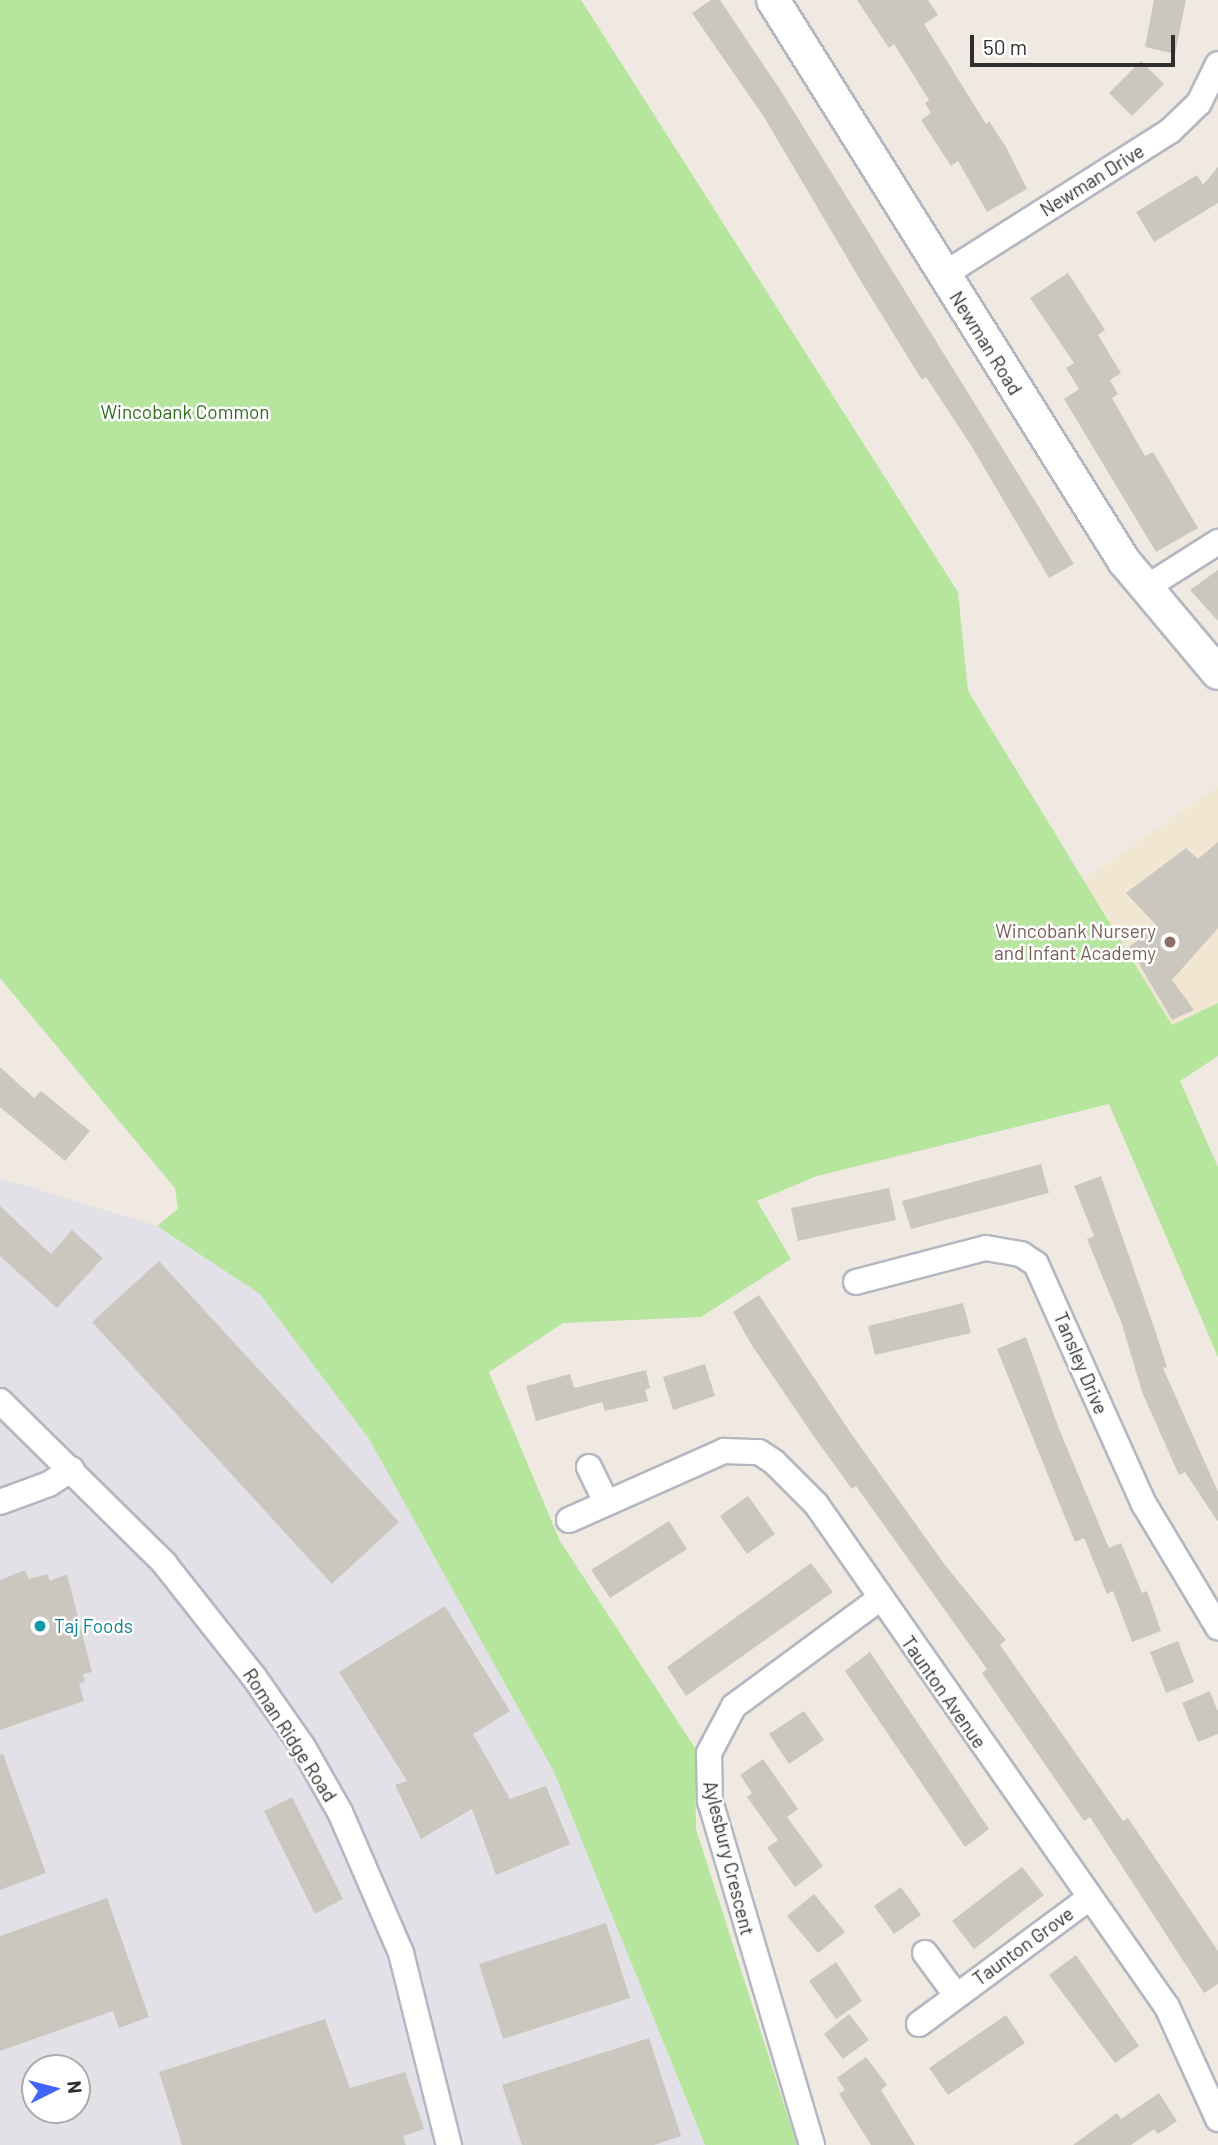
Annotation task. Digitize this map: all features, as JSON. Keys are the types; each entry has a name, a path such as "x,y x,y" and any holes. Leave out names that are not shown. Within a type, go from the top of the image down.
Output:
{"street":[{"name":"Newman Road","path":"773,0 943,275 1144,589 1218,673"},
{"name":"Newman Drive","path":"943,275 1170,131 1199,103 1218,64"},
{"path":"1144,589 1218,542"},
{"name":"Tansley Drive","path":"856,1282 986,1248 1021,1254 1037,1264 1143,1504 1218,1627"},
{"name":"Roman Ridge Road","path":"0,1401 72,1468 164,1563 254,1676 341,1812 401,1953 449,2145"},
{"name":"Taunton Avenue","path":"569,1520 605,1500 724,1451 758,1452 816,1504 879,1600 1167,2007 1218,2119"},
{"path":"589,1467 605,1500"},
{"path":"0,1502 49,1484 72,1468"},
{"name":"Aylesbury Crescent","path":"812,2145 710,1801 709,1753 734,1706 879,1600"},
{"name":"Taunton Grove","path":"919,2024 1089,1898"},
{"name":"Taunton Grove","path":"925,1953 956,1995"}],"shaded area":[{"name":"Wincobank Nursery and Infant Academy","path":"1218,786 1218,1003 1172,1025 1084,880"},
{"path":"0,1178 157,1226 260,1294 369,1439 554,1772 705,2145 0,2145"}],"green space":[{"name":"Wincobank Common","path":"0,0 581,0 958,592 968,691 1172,1025 1218,1003 1218,1056 1180,1081 1218,1167 1218,1357 1109,1104 817,1176 757,1201 791,1259 701,1317 563,1323 489,1372 560,1541 695,1748 696,1829 797,2145 705,2145 554,1772 369,1439 260,1294 157,1226 178,1209 175,1188 0,978"}],"building":[{"path":"711,0 720,0 781,91 1074,564 1049,578 972,447 926,377 922,380 862,283 764,117 692,13"},
{"path":"857,0 928,0 938,15 924,24 986,124 989,121 1006,147 1027,189 987,212 958,161 951,166 921,120 931,113 925,103 929,100 894,44 889,48"},
{"path":"1154,0 1186,0 1175,54 1145,47"},
{"path":"1141,61 1164,84 1132,116 1109,93"},
{"path":"1218,167 1218,203 1154,242 1136,212 1197,175 1203,185"},
{"path":"1068,273 1105,330 1098,335 1121,373 1110,380 1118,394 1112,398 1145,456 1153,452 1198,528 1156,552 1064,399 1079,389 1066,368 1074,363 1030,298"},
{"path":"1218,570 1218,621 1190,590"},
{"path":"1218,842 1218,928 1172,980 1194,1010 1172,1020 1129,947 1157,926 1126,893 1186,848 1198,859"},
{"path":"0,1067 34,1098 41,1091 90,1131 65,1161 0,1107"},
{"path":"1041,1164 1049,1193 911,1229 902,1201"},
{"path":"1101,1176 1167,1367 1163,1368 1218,1492 1218,1522 1185,1472 1179,1475 1142,1392 1122,1324 1087,1239 1094,1236 1074,1186"},
{"path":"889,1188 896,1220 798,1241 791,1208"},
{"path":"0,1206 51,1254 72,1230 103,1258 57,1308 0,1256"},
{"path":"159,1261 399,1522 332,1584 92,1322"},
{"path":"759,1295 850,1432 945,1565 1006,1640 1000,1645 1123,1821 1128,1818 1218,1951 1218,1984 1204,1993 1090,1817 1084,1821 982,1673 987,1669 856,1486 852,1489 751,1344 733,1312"},
{"path":"963,1303 971,1333 875,1355 868,1326"},
{"path":"1026,1337 1059,1429 1109,1548 1121,1543 1142,1593 1147,1591 1161,1631 1132,1642 1113,1591 1107,1594 1084,1538 1075,1542 997,1349"},
{"path":"705,1364 715,1396 673,1410 663,1377"},
{"path":"646,1370 650,1388 645,1390 648,1401 605,1411 602,1402 536,1421 526,1386 570,1374 574,1388"},
{"path":"748,1496 775,1534 747,1554 720,1516"},
{"path":"669,1521 687,1549 610,1598 591,1570"},
{"path":"811,1563 833,1592 686,1696 667,1667"},
{"name":"Taj Foods","path":"25,1570 29,1579 47,1574 50,1581 67,1574 92,1672 83,1674 85,1681 79,1684 84,1701 0,1730 0,1580"},
{"path":"445,1606 510,1711 473,1734 510,1799 546,1786 570,1844 496,1875 472,1809 421,1839 395,1785 407,1781 339,1672"},
{"path":"1178,1641 1194,1682 1166,1693 1150,1652"},
{"path":"870,1652 989,1829 965,1847 845,1671"},
{"path":"1210,1691 1218,1712 1218,1734 1198,1742 1182,1703"},
{"path":"804,1711 824,1740 789,1764 769,1734"},
{"path":"3,1754 46,1873 0,1890 0,1755"},
{"path":"763,1759 798,1809 787,1817 823,1866 795,1887 767,1848 778,1840 747,1797 752,1793 740,1775"},
{"path":"292,1797 343,1899 315,1914 264,1811"},
{"path":"1022,1867 1044,1895 974,1949 952,1921"},
{"path":"901,1887 921,1915 894,1934 874,1906"},
{"path":"814,1894 845,1932 818,1953 787,1916"},
{"path":"107,1898 149,2017 119,2028 113,2011 0,2051 0,1936"},
{"path":"606,1923 630,1998 503,2039 479,1964"},
{"path":"1076,1955 1139,2046 1115,2063 1049,1975"},
{"path":"836,1962 862,2001 836,2019 809,1981"},
{"path":"849,2014 869,2040 843,2059 824,2034"},
{"path":"1006,2015 1025,2043 948,2095 929,2068"},
{"path":"325,2019 350,2088 405,2072 424,2129 403,2136 406,2145 182,2145 159,2072"},
{"path":"649,2038 681,2136 654,2145 522,2145 502,2085"},
{"path":"866,2057 887,2085 881,2090 915,2145 871,2145 839,2094 845,2090 837,2078"},
{"path":"1159,2093 1177,2121 1158,2134 1154,2129 1131,2145 1073,2145 1117,2113 1121,2119"}],"place":[{"name":"Wincobank Nursery and Infant Academy","path":"1170,942"},
{"name":"Taj Foods","path":"40,1626"}]}
